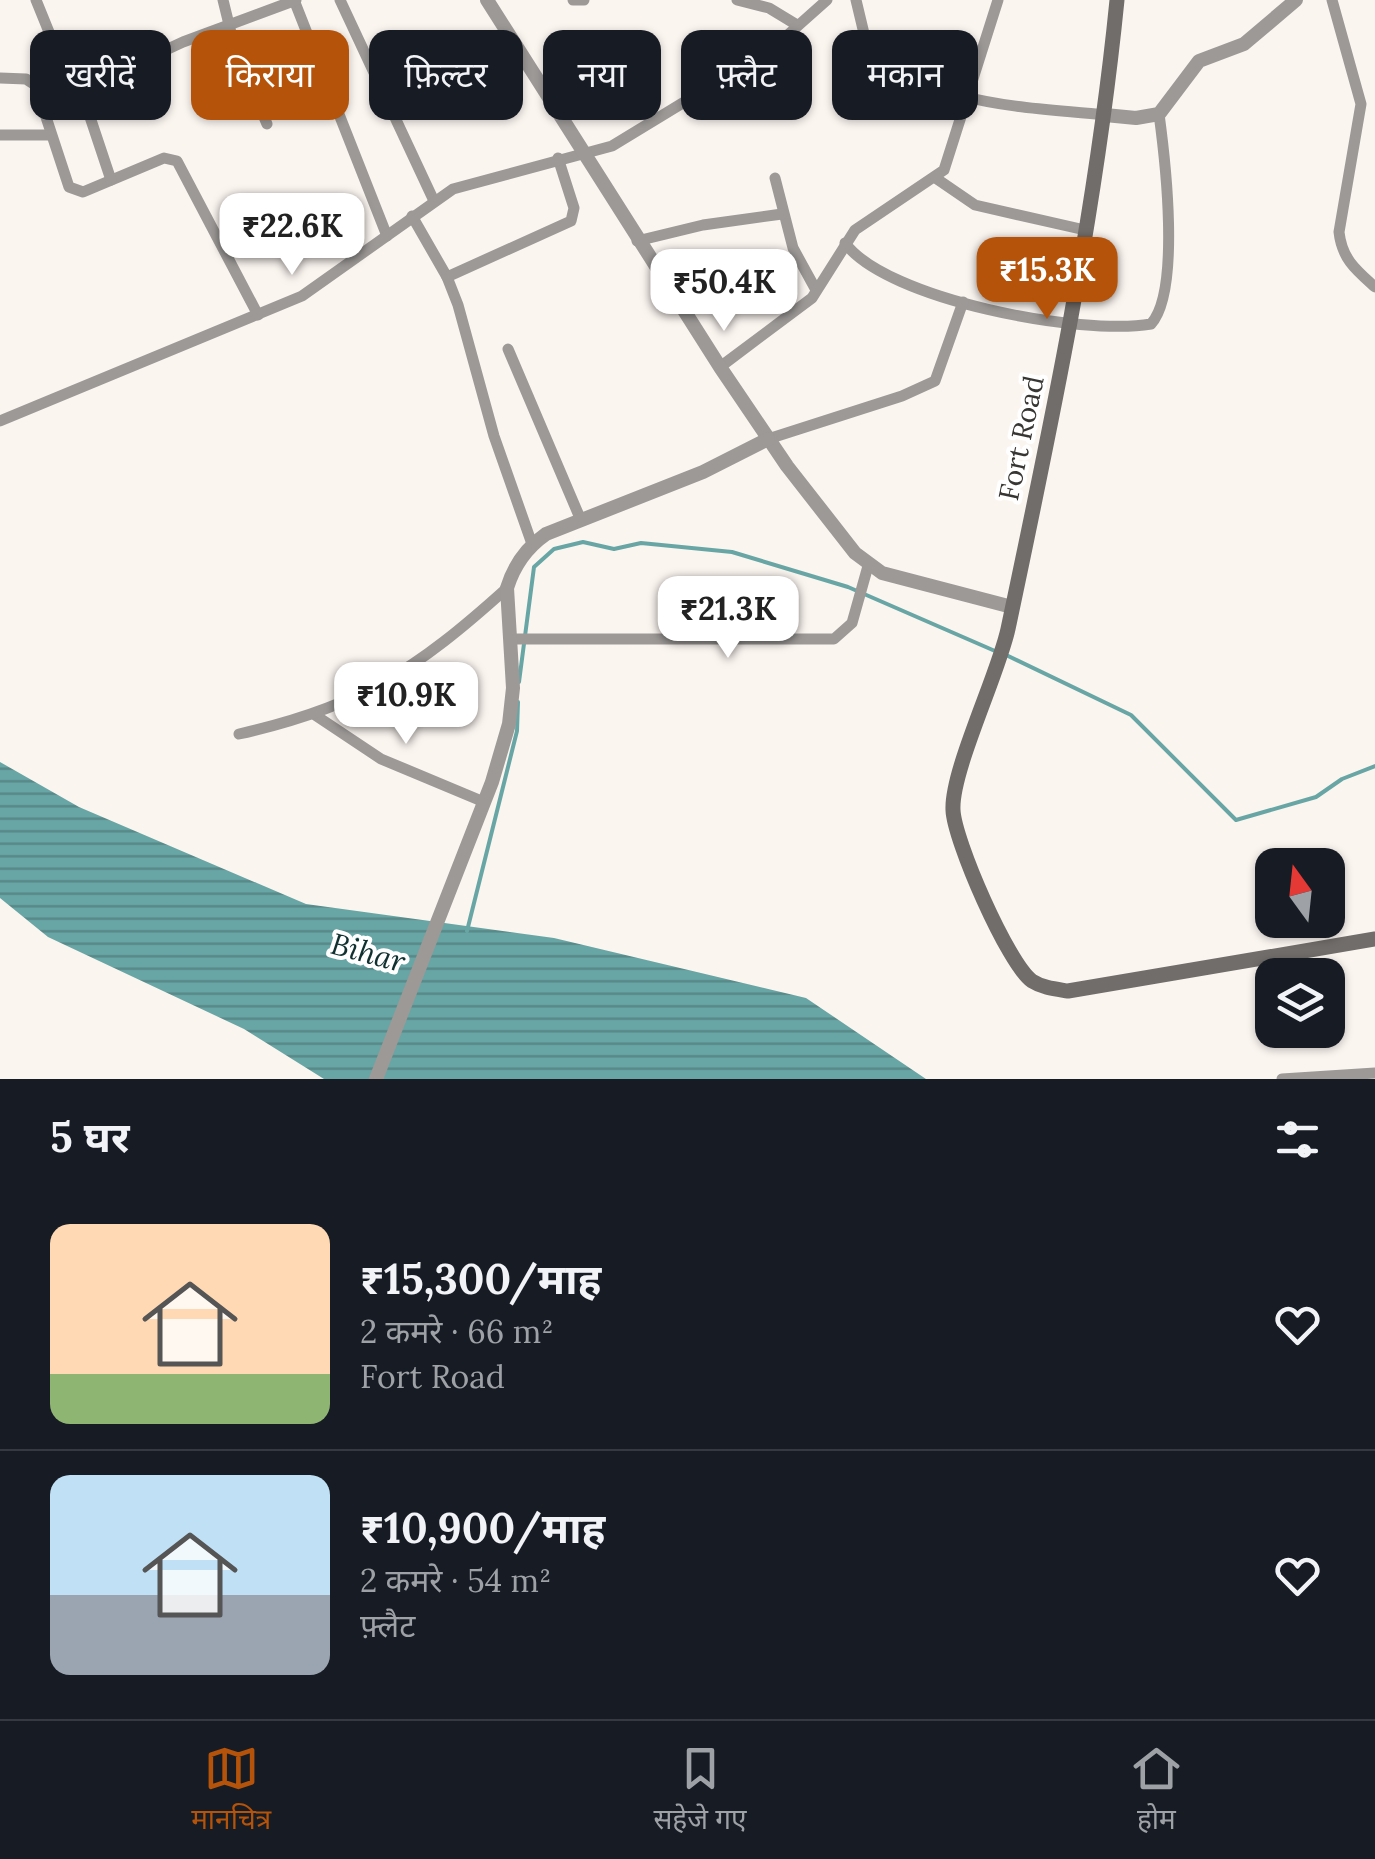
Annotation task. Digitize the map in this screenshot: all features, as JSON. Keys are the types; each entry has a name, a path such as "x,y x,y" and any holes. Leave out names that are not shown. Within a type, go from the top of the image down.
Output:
{"main road":[{"name":"Fort Road","path":"1117,0 1105,115 1070,323 1001,655 953,799 952,813 978,889 1022,971 1032,981 1068,990 1375,939"}],"street":[{"path":"36,0 48,30"},
{"path":"223,0 235,49 267,124"},
{"path":"111,180 85,102 86,90 230,24 295,0 387,236"},
{"path":"340,0 434,200"},
{"path":"488,0 637,241 768,439 868,566 901,579 1012,607"},
{"path":"574,0 584,0"},
{"path":"737,0 769,8 797,25"},
{"path":"0,422 302,296 434,200 478,179 582,152 606,150 773,48 827,0"},
{"path":"856,0 862,30"},
{"path":"978,69 998,0"},
{"path":"844,243 870,269 904,286 963,302 1070,323 1141,326 1155,322 1169,218 1159,114 1199,61 1244,44 1296,0"},
{"path":"1332,0 1361,104 1338,232 1340,246 1349,263 1375,287"},
{"path":"0,78 30,81"},
{"path":"978,101 1136,118 1159,114"},
{"path":"46,120 72,191 83,192 164,158 176,161 258,316"},
{"path":"720,367 812,298 844,243 866,221 937,179 961,120"},
{"path":"0,135 50,135"},
{"path":"448,277 571,221 574,208 558,158"},
{"path":"775,178 793,248 816,290"},
{"path":"937,179 975,205 1086,230"},
{"path":"637,241 703,225 782,214"},
{"path":"412,216 448,277 494,436 532,544"},
{"path":"238,734 315,716 409,670 507,588 532,544 580,518 704,472 768,439 902,396 934,381 963,302"},
{"path":"508,349 580,518"},
{"path":"510,639 834,638 852,623 868,566"},
{"path":"376,1079 484,802 509,724 513,688 507,588"},
{"path":"315,716 381,758 484,802"},
{"path":"1282,1079 1375,1073"}],"water":[{"name":"Bihar","path":"0,762 79,807 306,904 554,938 806,998 926,1079 324,1079 244,1029 48,937 0,898"}],"waterway":[{"path":"519,682 534,567 554,549 583,542 614,549 641,543 732,552 848,587 995,651"},
{"path":"1004,654 1131,715 1236,820 1316,797 1342,779 1375,766"},
{"path":"467,931 517,731 518,702"}]}
